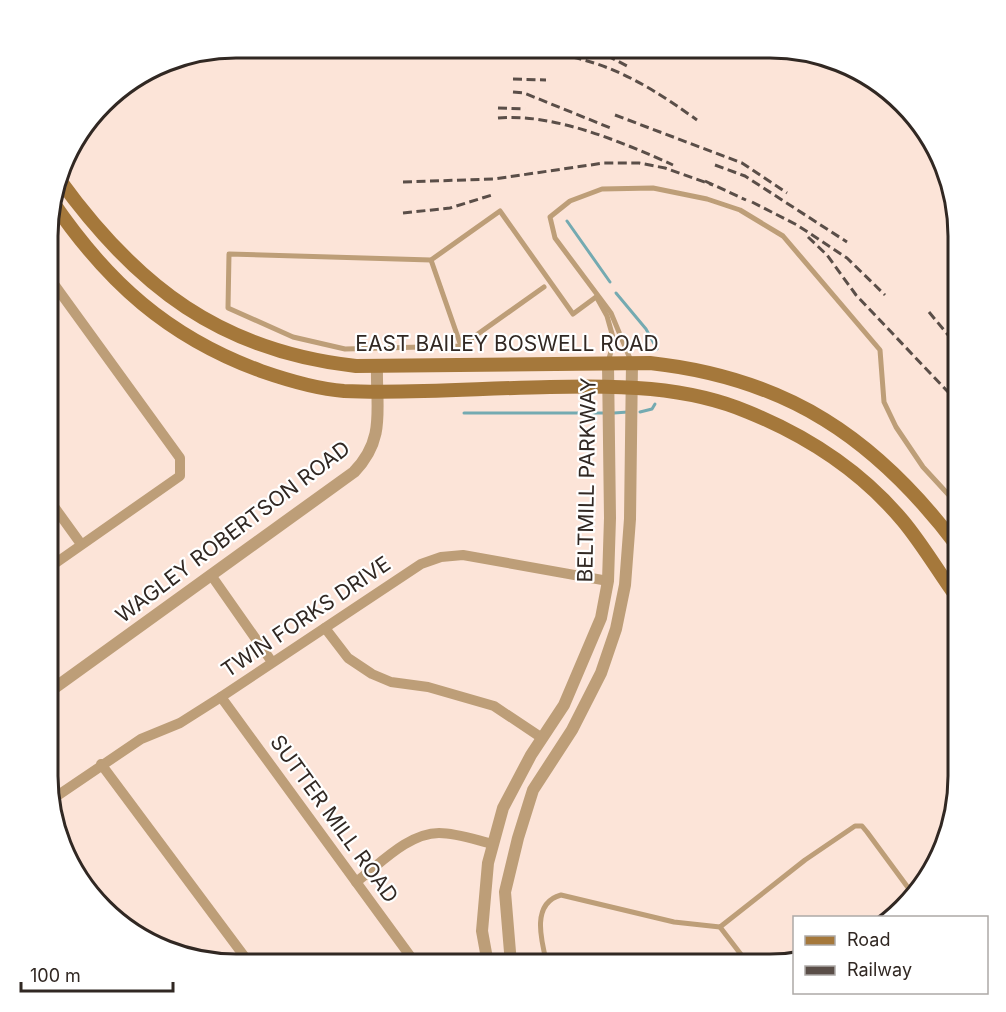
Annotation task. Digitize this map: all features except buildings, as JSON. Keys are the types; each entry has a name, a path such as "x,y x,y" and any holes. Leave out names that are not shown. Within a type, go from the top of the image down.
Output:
{"main road":[{"name":"EAST BAILEY BOSWELL ROAD","path":"66,188 94,226 124,259 158,288 195,313 234,334 274,350 336,364 377,368 632,363 671,365 734,379 775,394 816,414 856,440 891,469 924,503 947,533"},
{"name":"EAST BAILEY BOSWELL ROAD","path":"60,213 82,245 113,279 148,310 186,336 241,364 287,380 342,391 608,385 708,399 747,411 801,437 832,457 884,500 947,576"},
{"name":"EAST BAILEY BOSWELL ROAD","path":"931,558 947,582"}],"street":[{"path":"58,290 180,458 180,476 59,561"},
{"name":"BELTMILL PARKWAY","path":"510,953 505,892 533,790 559,750 602,673 616,629 625,585 630,519 632,363"},
{"name":"BELTMILL PARKWAY","path":"486,953 482,931 488,863 503,808 542,738 564,705 581,672 601,618 608,581 610,518 608,365"},
{"name":"WAGLEY ROBERTSON ROAD","path":"59,685 354,472 372,450 377,429 377,368"},
{"path":"59,513 81,544"},
{"name":"TWIN FORKS DRIVE","path":"60,794 141,739 180,723 221,697 421,564 441,557 464,555 608,581"},
{"path":"211,575 272,662"},
{"path":"608,581 625,585"},
{"path":"325,628 348,658 372,674 391,682 428,687 494,706 559,750"},
{"name":"SUTTER MILL ROAD","path":"221,697 408,953"},
{"path":"101,764 242,953"},
{"path":"356,882 399,849 421,837 437,833 515,850"}],"lane":[{"path":"608,365 614,340 607,316 555,238 550,218 570,201 602,189 653,188 707,199 740,210 783,236 880,350 884,402 896,427 922,467 947,493"},
{"path":"544,286 461,346 345,349 293,337 228,308 230,254 431,260 500,212 573,314 596,297"},
{"path":"431,260 461,346"},
{"path":"596,297 611,314 632,363"},
{"path":"545,953 540,919 544,906 550,898 561,895 674,922 720,927 805,860 855,826 861,826 867,832 908,887"},
{"path":"720,927 740,953"}],"waterway":[{"path":"567,221 610,282"},
{"path":"616,293 646,329 657,349"},
{"path":"640,412 652,409 655,404"},
{"path":"614,413 628,412"},
{"path":"464,413 603,413"}],"railway":[{"path":"575,58 614,70 634,80 697,120"},
{"path":"612,58 627,66"},
{"path":"513,79 546,80"},
{"path":"513,92 524,93 613,129"},
{"path":"498,108 525,109"},
{"path":"615,115 742,163 787,193"},
{"path":"498,118 542,120 565,125 632,147 673,165"},
{"path":"403,182 494,179 604,163 639,163 665,168 713,185"},
{"path":"715,165 745,176 847,242"},
{"path":"705,181 746,200"},
{"path":"403,213 450,208 492,195"},
{"path":"752,202 797,225 847,258 885,295"},
{"path":"808,237 827,255 856,295 947,391"},
{"path":"929,312 947,334"}]}
